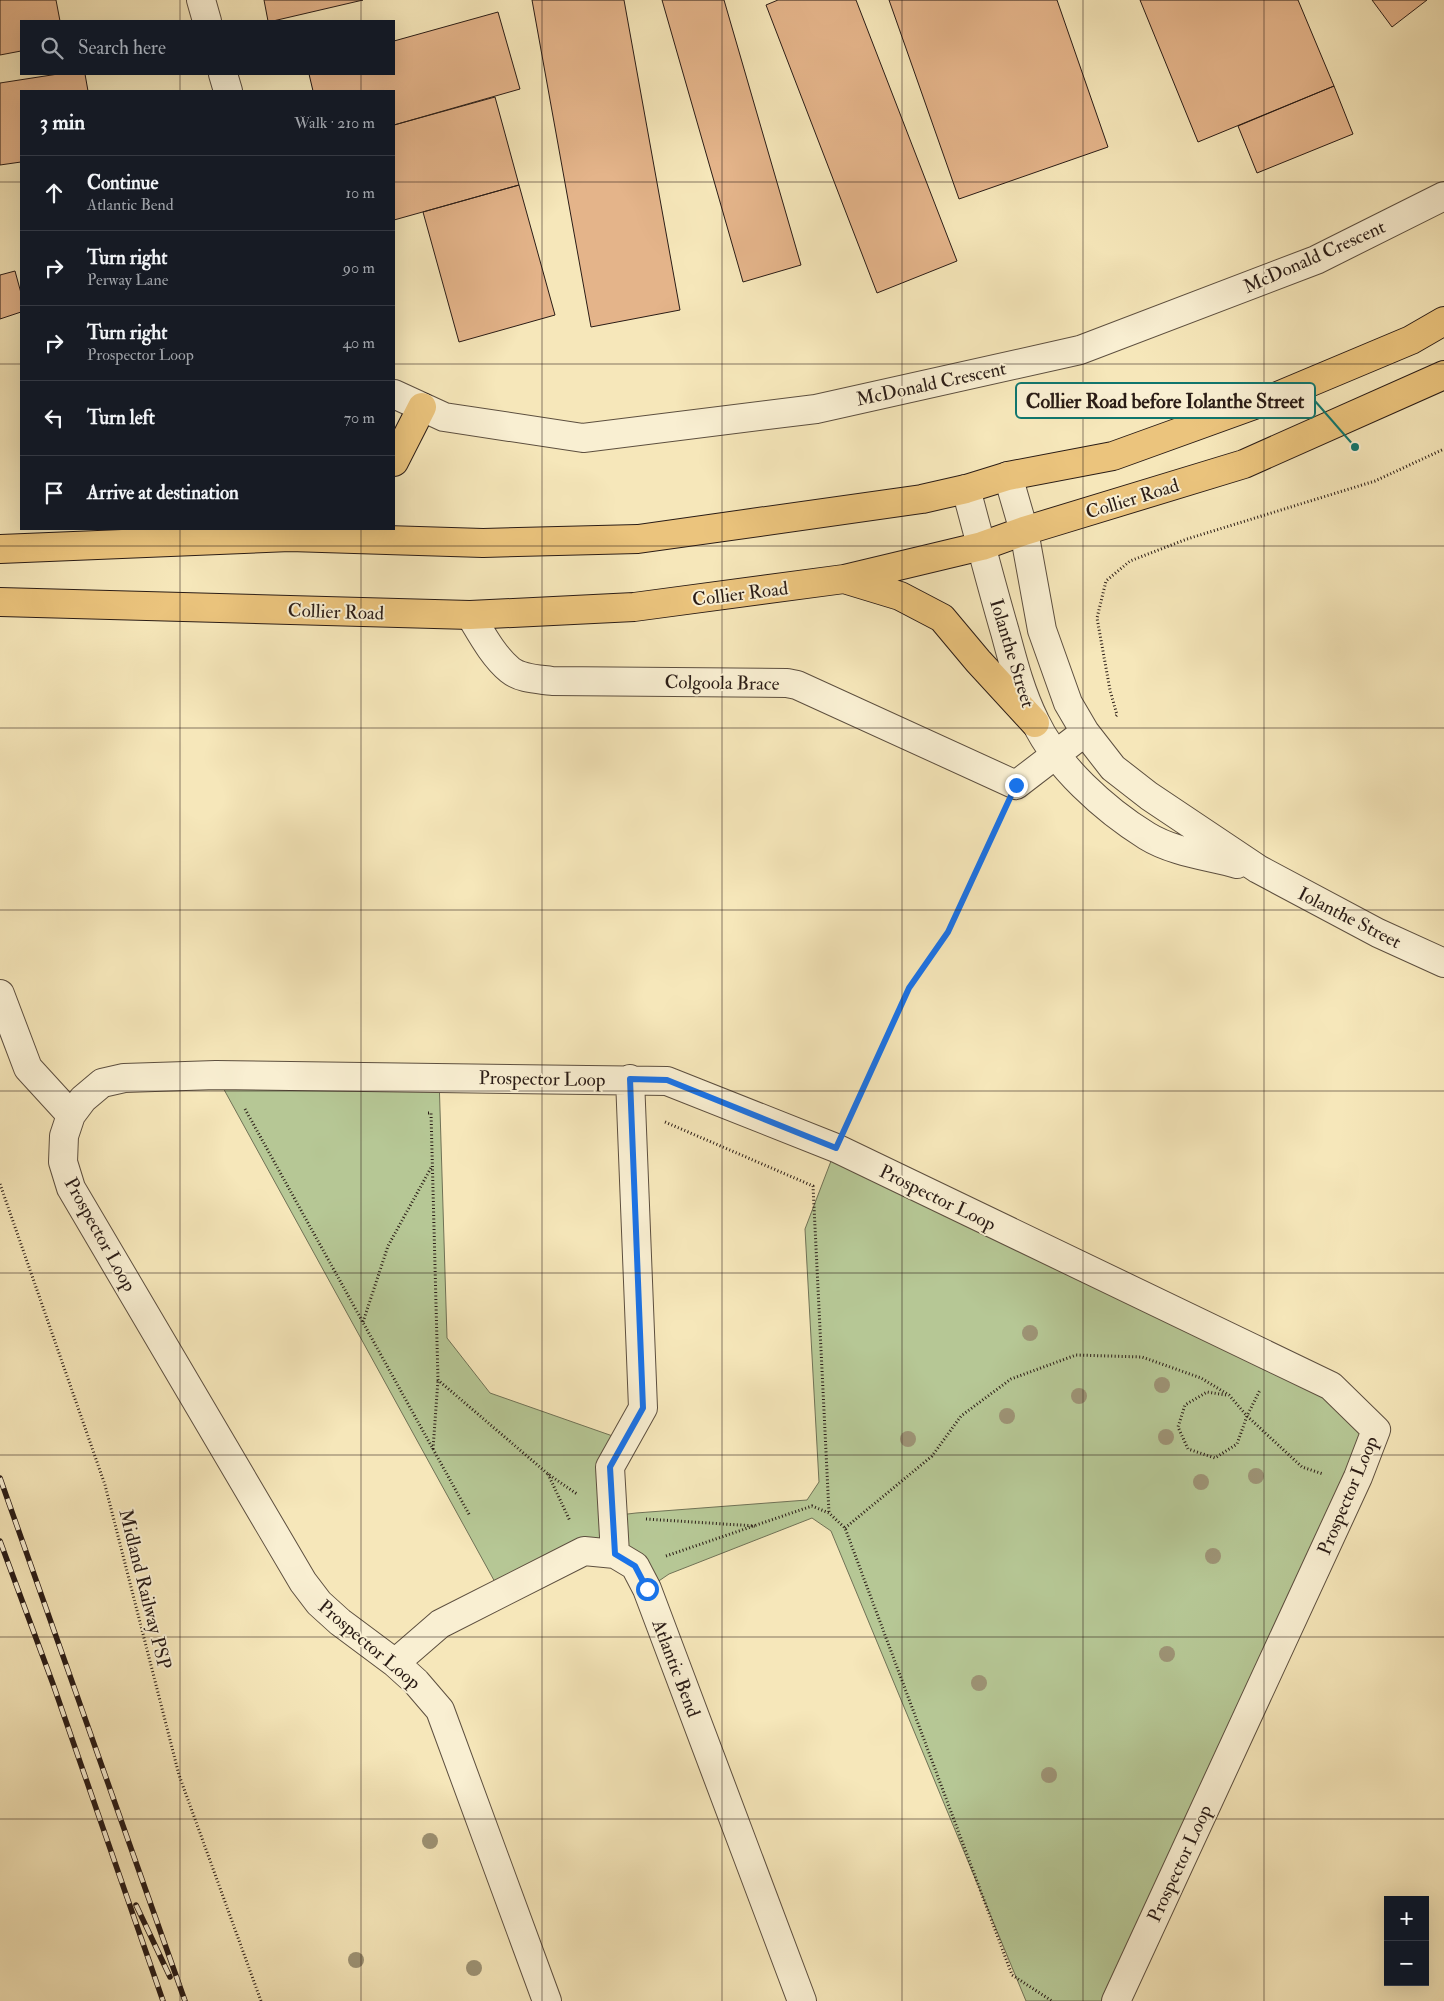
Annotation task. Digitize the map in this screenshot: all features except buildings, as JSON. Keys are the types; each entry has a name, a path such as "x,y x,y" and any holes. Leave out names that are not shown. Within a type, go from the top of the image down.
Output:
{"main road":[{"path":"0,550 302,533 483,543 638,539 922,499 966,490 1008,476 1113,456 1268,400 1411,340 1444,321"},
{"name":"Collier Road","path":"0,602 470,615 634,607 844,579 982,546 1024,531 1244,464 1444,375"},
{"path":"395,460 422,407"},
{"path":"844,579 900,596 942,618 978,661 1035,723"}],"street":[{"path":"201,0 207,20"},
{"path":"223,75 228,90"},
{"name":"McDonald Crescent","path":"395,394 444,417 583,438 816,409 1080,350 1316,260 1444,196"},
{"name":"Iolanthe Street","path":"1008,476 1024,531 1042,630 1068,703 1085,732 1113,768 1149,796 1258,869 1378,933 1444,963"},
{"name":"Iolanthe Street","path":"966,490 1020,689 1035,723 1056,753 1078,781 1096,799 1148,837 1170,847 1258,869"},
{"name":"Colgoola Brace","path":"470,615 498,657 511,671 528,678 552,681 787,682 1016,785"},
{"path":"1016,785 1085,732"},
{"path":"0,994 28,1068 70,1115"},
{"name":"Prospector Loop","path":"547,2001 440,1710 416,1682 395,1663 340,1622 319,1603 303,1582 72,1188 63,1162 64,1136 70,1115 83,1099 102,1083 124,1078 226,1075 667,1080 836,1148 1331,1386 1376,1430 1358,1477 1116,2001"},
{"name":"Atlantic Bend","path":"630,1079 643,1408 610,1467 611,1516 625,1560 650,1598 802,2001"},
{"path":"395,1663 440,1624 584,1551 625,1560"}],"path":[{"path":"1085,732 1117,715 1110,690 1097,618 1106,581 1130,560 1186,538 1375,481 1444,449"},
{"path":"836,1148 909,988 948,932 1016,785"},
{"path":"631,1108 813,1186 829,1514"},
{"path":"254,1109 244,1109 470,1516"},
{"path":"421,1113 430,1113 432,1166 438,1380 433,1449"},
{"path":"363,1323 388,1246 432,1166"},
{"name":"Midland Railway PSP","path":"0,1184 105,1485 179,1775 261,2001"},
{"path":"845,1528 932,1456 961,1416 968,1410 1012,1378 1076,1355 1142,1356 1201,1378 1229,1395 1247,1416 1302,1468 1326,1475"},
{"path":"1229,1395 1207,1392 1185,1404 1178,1427 1188,1449 1215,1458 1237,1444 1247,1416 1276,1360"},
{"path":"438,1380 548,1474 611,1516 755,1526"},
{"path":"548,1474 584,1551"},
{"path":"625,1560 755,1526 812,1506 829,1514 845,1528 1012,1975 1052,2001"}],"green space":[{"path":"216,1075 439,1077 447,1338 490,1393 624,1440 611,1516 807,1500 819,1482 805,1229 836,1148 1331,1386 1376,1430 1116,2001 1026,2001 831,1531 812,1518 669,1574 647,1589 615,1554 501,1593"}],"railway":[{"path":"0,1478 185,2001"},
{"path":"0,1541 53,1684 163,2001"},
{"path":"136,1905 170,1977"}],"place":[{"name":"Collier Road before Iolanthe Street","path":"1355,447"}],"route":[{"path":"647,1589 635,1566 615,1554 611,1516 610,1467 643,1408 630,1079 667,1080 836,1148 909,988 948,932 1016,785"}]}
